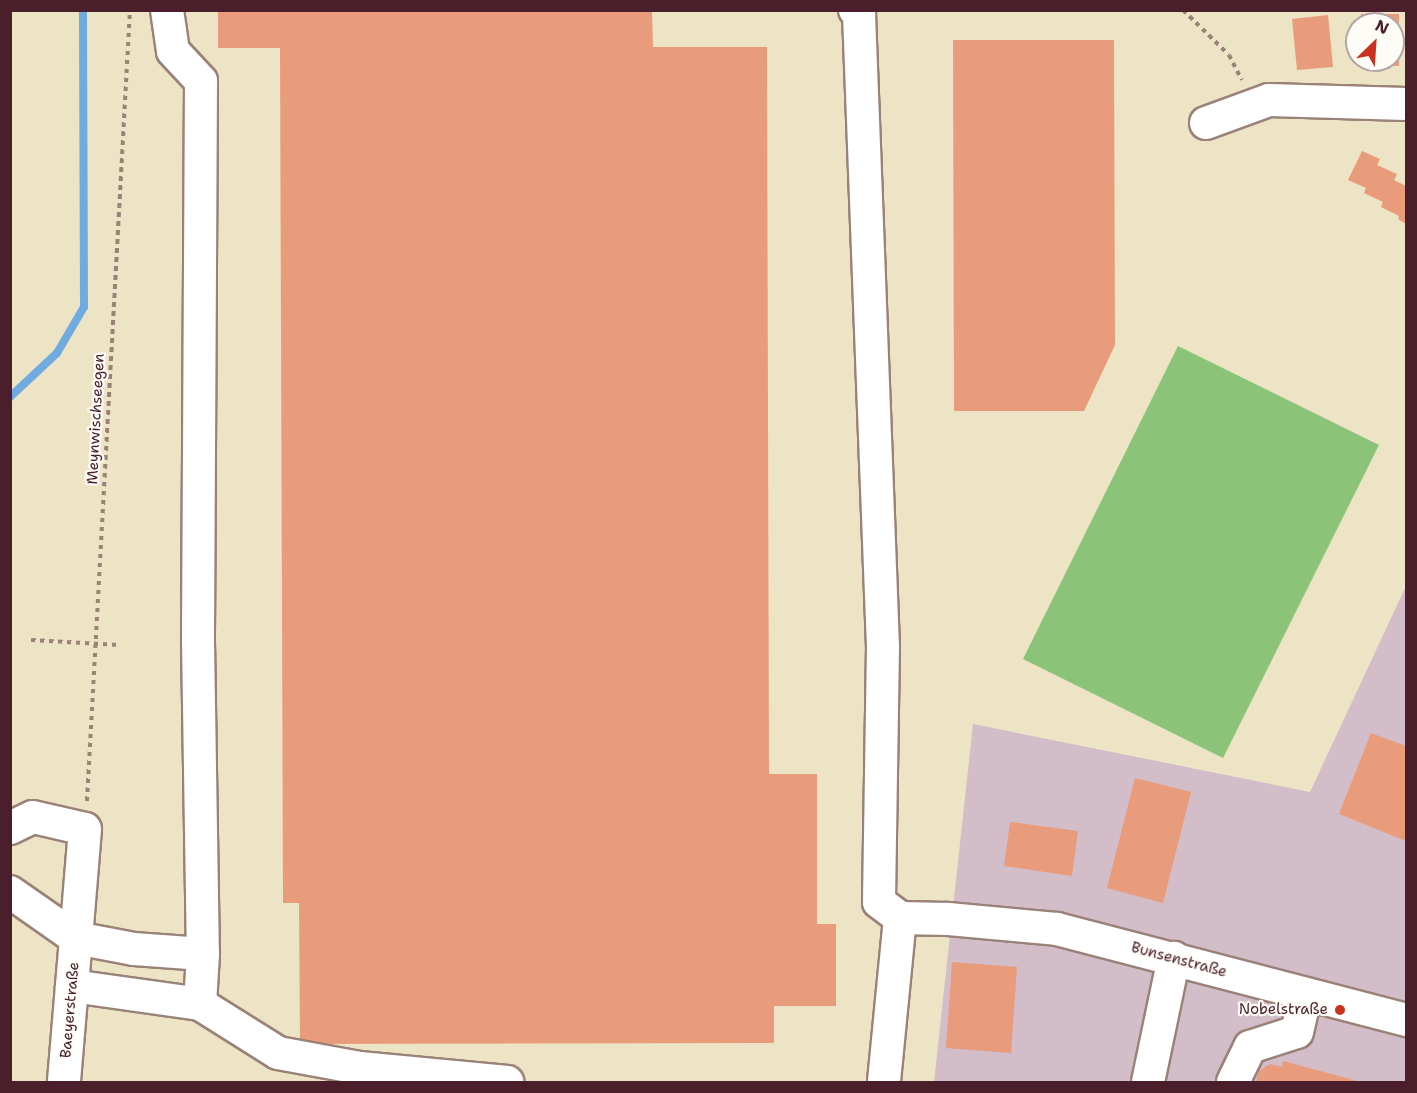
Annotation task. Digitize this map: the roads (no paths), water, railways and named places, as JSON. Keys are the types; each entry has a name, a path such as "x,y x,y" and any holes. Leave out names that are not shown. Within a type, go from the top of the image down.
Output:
{"street":[{"path":"167,10 173,51 201,81 198,641 203,954 200,1004"},
{"path":"855,10 859,14 883,646 879,903 900,918 884,1083"},
{"path":"1206,123 1269,100 1407,104"},
{"name":"Baeyerstraße","path":"10,828 33,817 86,829 64,1083"},
{"path":"10,892 76,938 134,949 203,954"},
{"name":"Bunsenstraße","path":"900,918 948,919 1057,929 1407,1020"},
{"path":"1148,1083 1174,958"},
{"path":"72,986 200,1004 278,1053 360,1068 507,1083"},
{"path":"1233,1083 1250,1047 1297,1032 1306,994"}],"waterway":[{"path":"10,397 57,353 84,307 83,10"}],"place":[{"name":"Nobelstraße","path":"1340,1010"}]}
